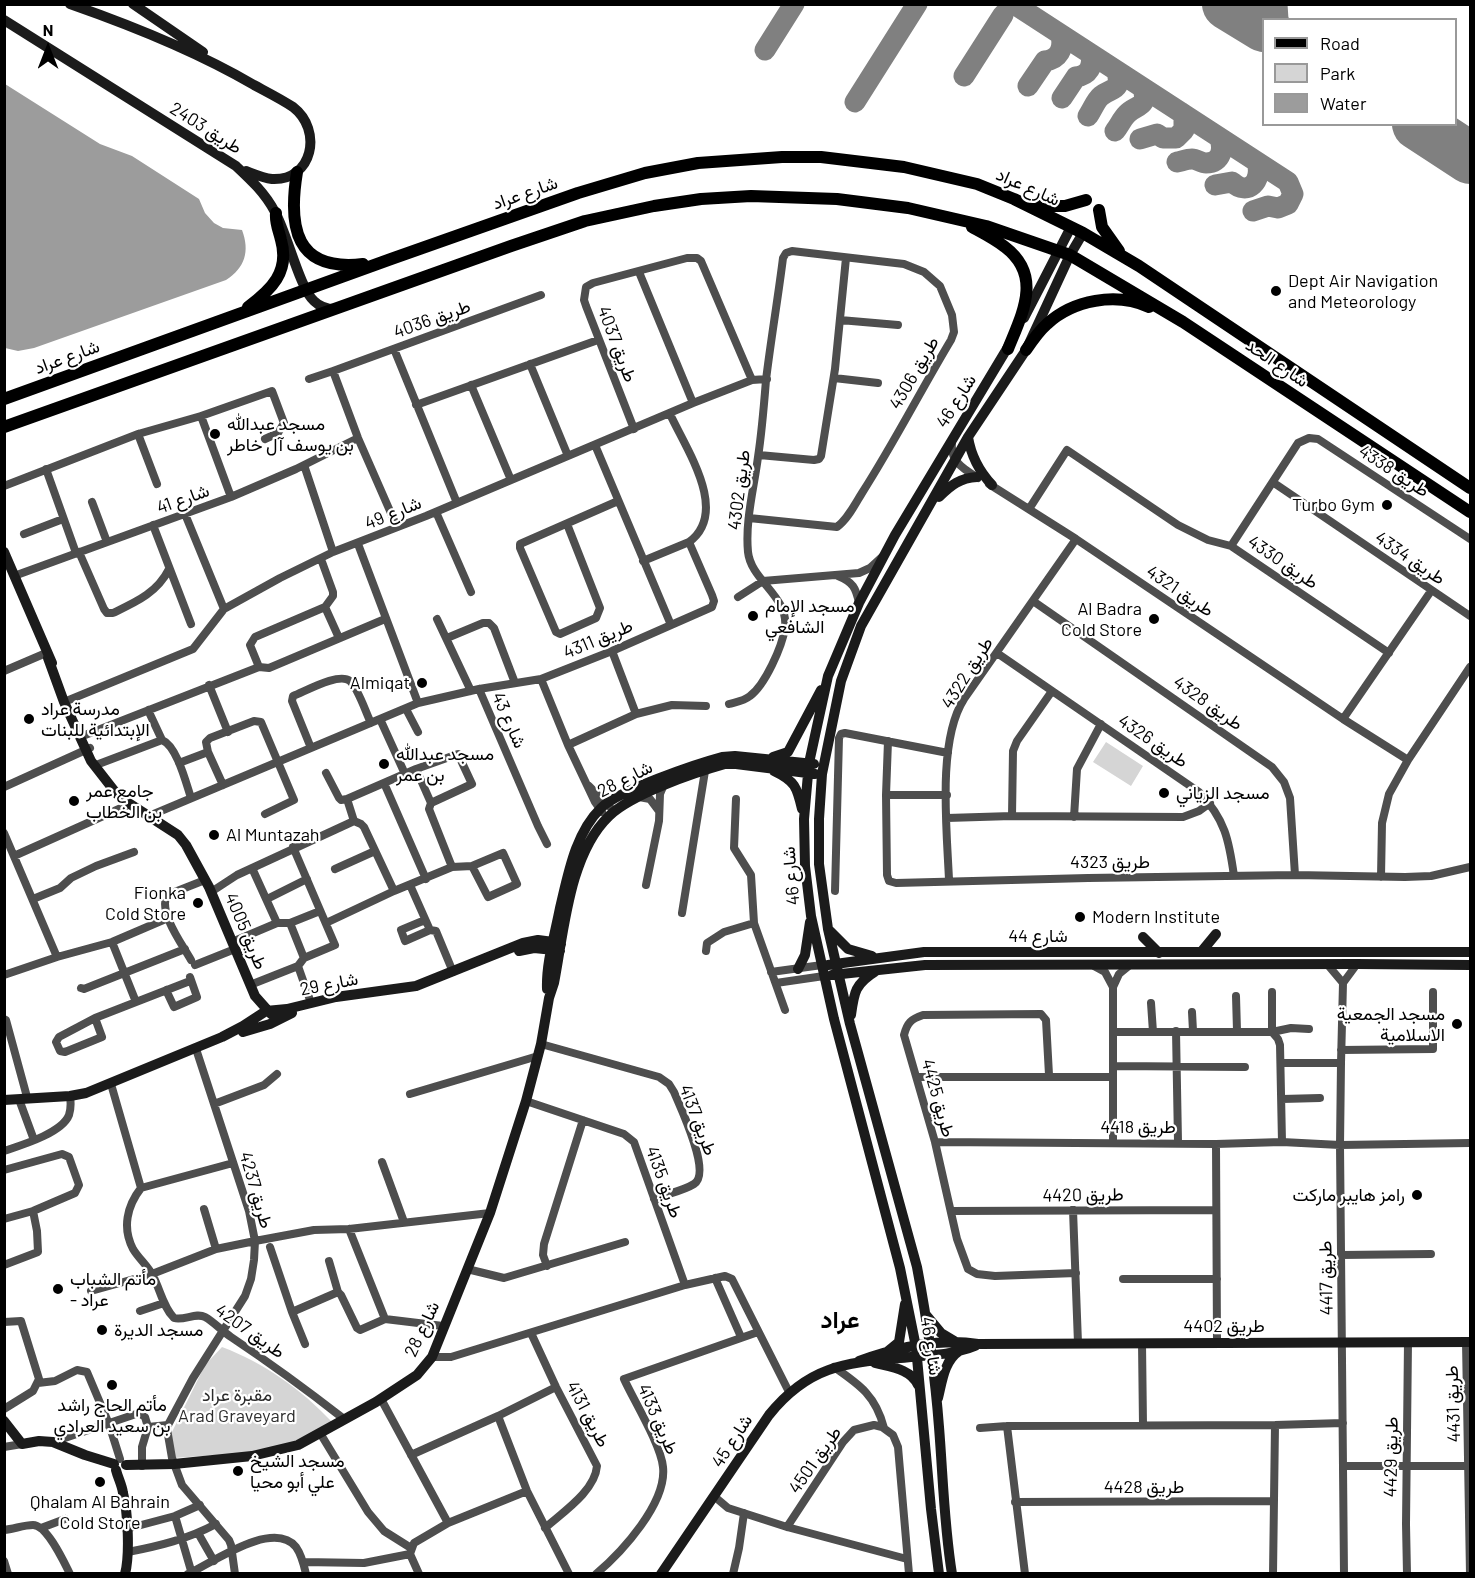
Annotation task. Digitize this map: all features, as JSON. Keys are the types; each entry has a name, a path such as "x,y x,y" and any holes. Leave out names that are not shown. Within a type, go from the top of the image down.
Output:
{"main road":[{"path":"70,4 142,31 222,66"},
{"path":"133,4 222,66 294,108 307,124 311,135 311,148 306,162 297,172 272,179 258,176 236,166"},
{"name":"طريق 2403","path":"4,15 8,24 236,166 253,181 276,213 306,290"},
{"name":"شارع عراد","path":"4,399 578,193 645,173 698,163 782,157 821,157 904,167 976,184 1028,205 1071,227"},
{"path":"297,172 293,220 300,241 307,250 315,257 333,265 362,265 391,259"},
{"path":"4,427 511,246 585,221 654,206 701,199 751,196 837,199 909,208 961,220 1064,253"},
{"path":"1028,205 1055,207 1086,200"},
{"path":"1099,210 1104,232 1123,256"},
{"path":"238,315 271,288 280,273 284,253 276,213"},
{"path":"961,220 1005,247 1014,256 1025,275 1028,287 1025,307 1008,349"},
{"name":"شارع الحد","path":"1071,227 1123,256 1470,488"},
{"name":"شارع 46","path":"952,1574 930,1350 917,1267 850,1024 828,929 819,864 819,819 823,769 841,681 861,626 968,437 1026,350 1064,253 1071,227"},
{"name":"شارع 46","path":"939,1574 930,1509 917,1352 906,1295 834,1019 811,916 805,866 804,819 809,768 828,676 859,603 882,557 1064,253 1083,233"},
{"name":"شارع الحد","path":"1064,253 1183,322 1470,512"},
{"path":"306,290 318,305 336,309"},
{"path":"1026,350 1045,325 1063,311 1089,301 1116,300 1142,303 1183,322"},
{"path":"968,437 978,468 992,485"},
{"path":"930,505 955,482 964,478 977,477"},
{"name":"طريق 4005","path":"4,552 9,571 96,765 110,787 130,804 178,835 186,845 208,885 234,946 252,990 257,1015 268,1024"},
{"path":"755,758 777,757 788,752 828,676"},
{"name":"شارع 28","path":"53,1442 120,1466 174,1464 265,1454 298,1445 381,1399 417,1376 432,1357 490,1213 526,1101 541,1044 557,947 560,911 577,847 588,826 634,789 712,760 735,756 809,768"},
{"name":"شارع 28","path":"549,999 548,973 577,872 585,851 607,810 725,765 823,769"},
{"path":"769,768 793,783 798,790 804,819"},
{"path":"548,973 540,958 529,945 549,930 560,911"},
{"path":"798,969 805,955 811,916"},
{"path":"828,929 848,949 878,964 857,987 850,1024"},
{"path":"1202,951 1216,934"},
{"path":"1143,936 1159,953"},
{"name":"شارع 29","path":"4,1102 70,1099 112,1086 288,1014 327,1003 429,988 529,945"},
{"name":"شارع 29","path":"196,1050 243,1026 257,1015 269,1011 354,994 416,986 529,945 557,947"},
{"name":"شارع 44","path":"823,971 878,964 924,952 1470,952"},
{"name":"شارع 44","path":"878,964 1357,963 1470,965"},
{"name":"طريق 4005","path":"252,990 269,1011 268,1024"},
{"path":"888,1351 896,1346 900,1338 906,1295"},
{"path":"926,1315 941,1333 958,1347 948,1364 936,1404"},
{"name":"طريق 4402","path":"930,1350 978,1344 1468,1342"},
{"name":"شارع 45","path":"661,1574 769,1414 789,1392 817,1374 834,1367 930,1350"},
{"name":"شارع 45","path":"863,1361 888,1351 917,1352"},
{"path":"863,1361 913,1376 921,1393"},
{"path":"4,1421 22,1444 39,1441 53,1442"},
{"path":"120,1466 119,1482 122,1486 128,1557 133,1574"},
{"path":"125,1574 128,1557"}],"street":[{"name":"طريق 4306","path":"749,518 837,526 842,524 876,471 954,332 952,315 940,286 924,272 904,264 792,251"},
{"name":"طريق 4302","path":"729,704 745,700 759,688 775,658 785,627 784,616 778,602 771,589 751,565 748,554 749,518 783,258 786,253 792,251"},
{"name":"طريق 4037","path":"634,429 584,300 586,287 599,281 687,258 697,258 703,263 752,380"},
{"path":"759,455 819,459 821,456 834,378 846,258"},
{"path":"639,272 693,403"},
{"name":"طريق 4036","path":"309,380 542,295"},
{"path":"840,320 898,325"},
{"path":"416,405 598,340"},
{"path":"394,350 457,503"},
{"path":"530,364 568,456"},
{"path":"333,371 358,438 397,527"},
{"path":"834,378 878,383"},
{"name":"شارع 49","path":"67,701 193,649 224,609 333,552 358,544 693,403 752,380 767,379"},
{"path":"471,385 512,480"},
{"path":"4,486 138,434 201,416 272,391 284,423 278,433 265,439"},
{"name":"طريق 4302","path":"670,414 707,497 704,525 697,536 689,542"},
{"path":"201,416 231,497"},
{"path":"138,434 157,484"},
{"path":"953,437 951,452 955,462"},
{"name":"شارع 41","path":"9,571 77,553 231,497 358,438"},
{"name":"طريق 4338","path":"1298,443 1309,438 1318,439 1470,539"},
{"name":"طريق 4330","path":"1298,443 1232,546 1389,653"},
{"path":"595,445 671,625"},
{"path":"1029,509 1067,450 1190,532 1208,540 1232,546"},
{"name":"طريق 4321","path":"955,462 1076,539 1343,719 1408,760"},
{"path":"304,465 333,552"},
{"path":"46,469 77,553 107,613 113,613 150,594 164,580 170,569"},
{"name":"طريق 4334","path":"1274,483 1470,616"},
{"path":"567,524 600,613 596,618 560,634 556,632 520,548 523,541 618,501"},
{"path":"92,502 107,542"},
{"path":"435,512 471,592"},
{"path":"185,514 224,609"},
{"path":"24,534 63,519"},
{"path":"153,525 191,624"},
{"name":"طريق 4322","path":"949,880 948,753 954,721 960,707 1076,539"},
{"path":"643,561 689,542"},
{"name":"طريق 4311","path":"475,690 541,679 712,607 714,601 712,595 689,542"},
{"path":"358,544 418,703"},
{"path":"738,597 763,581 862,572 882,557"},
{"path":"259,667 250,645 255,637 325,607 333,596 321,559"},
{"path":"837,576 852,583 857,591 859,603"},
{"path":"1343,719 1431,591"},
{"name":"طريق 4328","path":"1033,601 1272,767 1288,789 1290,798 1294,875"},
{"path":"325,607 339,638"},
{"path":"437,619 475,690"},
{"path":"82,736 209,685 259,667 269,668 386,620"},
{"path":"447,638 483,623 489,623 494,628 515,683"},
{"path":"612,651 636,714"},
{"name":"طريق 4326","path":"997,652 1052,692 1177,775 1210,802 1227,834 1234,876"},
{"path":"4,671 47,656"},
{"path":"1380,877 1382,823 1384,807 1389,794 1408,760 1470,667"},
{"path":"311,748 292,698 337,678 352,683 371,723"},
{"path":"541,679 568,746 588,785 607,810"},
{"path":"209,685 228,732"},
{"name":"شارع 43","path":"149,816 418,703 475,690 548,844"},
{"path":"1012,816 1013,751 1017,741 1052,692"},
{"path":"568,746 636,714 672,705 706,706"},
{"path":"406,709 418,732"},
{"path":"148,710 162,740 170,745 179,763 191,798"},
{"path":"380,719 405,774"},
{"path":"223,785 208,752 206,742 254,721 261,722 294,800 265,814"},
{"name":"طريق 4326","path":"1074,817 1077,769 1101,724"},
{"path":"834,891 839,738 841,734 948,753"},
{"path":"96,765 162,740"},
{"name":"طريق 4323","path":"888,741 886,875 889,881 896,883 949,880 1294,875 1431,876 1470,867"},
{"path":"4,787 88,749"},
{"path":"179,763 208,752"},
{"path":"326,773 341,800 458,754 472,784 431,803"},
{"path":"416,769 431,803 429,809 452,867"},
{"path":"682,913 705,771"},
{"path":"384,783 426,879"},
{"name":"شارع 28","path":"646,885 663,787"},
{"path":"886,795 947,795"},
{"path":"639,797 650,799 660,812"},
{"path":"347,799 354,821"},
{"path":"736,799 735,851 748,867 751,875 754,923 785,1010"},
{"path":"947,818 1183,817 1199,811 1210,802"},
{"path":"14,856 130,804"},
{"path":"208,885 233,877 293,847 354,821 361,824 394,891"},
{"path":"5,837 57,957"},
{"path":"252,990 298,966 304,958 335,945 293,847"},
{"path":"335,869 375,851"},
{"path":"33,900 60,888 71,878 96,866 134,852"},
{"path":"326,923 452,867 472,866 503,853 517,884 488,897 472,866"},
{"path":"252,868 277,923"},
{"path":"267,899 307,879"},
{"name":"طريق 4005","path":"168,918 164,900 167,895 208,885"},
{"path":"410,885 430,930"},
{"path":"4,975 112,942 168,918 193,962 234,946 277,923 290,923 320,911"},
{"path":"425,920 401,931 406,942 430,930 436,931 453,972"},
{"path":"290,923 304,958"},
{"path":"706,951 706,943 716,936 754,923"},
{"path":"112,942 136,1002"},
{"path":"81,988 84,989 185,949"},
{"path":"1327,964 1343,983 1357,963"},
{"path":"1094,965 1105,972 1113,987"},
{"path":"1113,1142 1113,987 1119,974 1130,965"},
{"path":"298,966 311,1003"},
{"path":"771,972 798,969 823,971"},
{"path":"776,983 823,971"},
{"path":"95,1018 102,1037 65,1052 60,1051 56,1039 95,1018 190,978 197,997 174,1007 166,990"},
{"name":"طريق 4417","path":"1343,983 1340,1144 1344,1574"},
{"path":"1272,992 1272,1032 1278,1039 1281,1063 1282,1142"},
{"path":"1341,1050 1433,1049 1433,992"},
{"path":"1236,996 1237,1031"},
{"path":"1151,1003 1153,1032"},
{"path":"1192,1012 1193,1031"},
{"name":"طريق 4425","path":"1048,1076 1045,1017 1041,1014 923,1015 913,1018 907,1025 904,1035 935,1142 964,1262 968,1269 976,1274 995,1276 1076,1273"},
{"path":"4,1019 34,1140"},
{"path":"1113,1032 1272,1032 1291,1028 1309,1029"},
{"path":"1176,1031 1178,1143"},
{"name":"طريق 4137","path":"541,1044 660,1077 669,1084 697,1152 701,1170 700,1178 694,1184 654,1199"},
{"name":"طريق 4237","path":"168,1425 193,1378 245,1296 251,1279 255,1241 252,1221 196,1050"},
{"path":"410,1094 538,1056"},
{"path":"1281,1063 1341,1063"},
{"path":"1113,1066 1245,1067"},
{"path":"214,1104 264,1085 277,1074"},
{"path":"917,1077 1113,1077"},
{"path":"112,1086 141,1188"},
{"path":"1282,1099 1320,1098"},
{"path":"4,1151 34,1140 64,1123 69,1114 70,1099"},
{"name":"طريق 4135","path":"526,1101 630,1138 637,1147 685,1285"},
{"path":"547,1266 543,1255 544,1244 583,1120"},
{"name":"طريق 4418","path":"935,1142 1470,1143"},
{"path":"1216,1144 1217,1342"},
{"path":"4,1170 58,1154 66,1155 69,1157 79,1185 75,1193 33,1211 4,1219"},
{"path":"382,1162 404,1222"},
{"path":"141,1311 165,1303 152,1274 134,1250 127,1227 132,1200 141,1188 233,1163"},
{"path":"204,1209 216,1249"},
{"path":"1073,1210 1078,1343"},
{"name":"طريق 4420","path":"951,1211 1216,1210"},
{"path":"4,1265 38,1252 33,1211"},
{"path":"91,1291 152,1274 216,1249 255,1241 314,1230 349,1229 490,1213"},
{"path":"349,1229 385,1319"},
{"path":"467,1269 504,1278 625,1242"},
{"path":"270,1247 304,1344"},
{"path":"1341,1255 1431,1254"},
{"path":"329,1261 338,1292 360,1330 385,1319 443,1326"},
{"path":"432,1357 451,1357 685,1285 725,1276 732,1279 789,1392"},
{"path":"715,1278 741,1337"},
{"path":"1123,1279 1217,1279"},
{"path":"292,1312 338,1292"},
{"name":"طريق 4207","path":"165,1303 174,1318 203,1316 344,1419"},
{"path":"4,1322 21,1321 39,1379 33,1391 4,1409"},
{"name":"طريق 4133","path":"596,1574 616,1557 638,1528 653,1506 664,1479 660,1454 624,1379 758,1332"},
{"name":"طريق 4131","path":"531,1333 597,1466 597,1474 591,1486 545,1528"},
{"name":"طريق 4429","path":"1407,1574 1408,1342"},
{"name":"طريق 4431","path":"1468,1342 1470,1574"},
{"path":"1142,1343 1143,1425"},
{"path":"834,1367 861,1386 872,1398 880,1411 884,1428 893,1435 898,1447 909,1574"},
{"path":"38,1383 55,1381 77,1370 87,1372 109,1424 120,1466"},
{"path":"411,1455 556,1387"},
{"path":"381,1399 448,1523"},
{"path":"53,1442 139,1413 145,1417 148,1427 142,1447 142,1466"},
{"path":"498,1416 527,1491 569,1574"},
{"path":"980,1428 1343,1423"},
{"path":"148,1427 168,1425 174,1464 182,1485 229,1540 235,1574"},
{"name":"طريق 4501","path":"788,1527 843,1442 854,1430 874,1425 884,1428"},
{"path":"1273,1574 1275,1425"},
{"path":"1007,1426 1025,1574"},
{"path":"320,1433 368,1512 384,1531 411,1551 419,1574"},
{"path":"4,1447 22,1444"},
{"path":"1343,1466 1470,1466"},
{"path":"411,1551 414,1543 448,1523 527,1491"},
{"path":"715,1497 728,1508 788,1527 907,1559"},
{"name":"طريق 4428","path":"1015,1502 1273,1501"},
{"path":"126,1529 175,1516 200,1505"},
{"path":"733,1574 744,1513"},
{"path":"175,1516 191,1573 232,1550 276,1536 296,1547 306,1574"},
{"path":"4,1530 38,1526 65,1519"},
{"path":"128,1557 183,1539 216,1524"},
{"path":"38,1526 49,1536 70,1574"},
{"path":"198,1533 214,1561"},
{"path":"303,1562 364,1563 411,1551"},
{"path":"4,1561 8,1574"}],"green space":[{"path":"1106,742 1143,766 1131,786 1093,762"},
{"name":"مقبرة عراد Arad Graveyard","path":"222,1347 238,1353 281,1378 332,1422 294,1442 262,1452 173,1458 169,1438 205,1365"}],"water":[{"path":"5,84 100,144 132,156 199,199 205,213 214,223 223,228 242,230 246,245 244,258 238,270 226,280 34,348 18,351 5,348"}],"taxiway":[{"path":"765,50 794,4"},
{"path":"855,102 917,4"},
{"path":"1014,4 1288,182 1293,194 1288,204 1278,208 1268,206 1253,211"},
{"path":"1277,4 1278,18"},
{"path":"964,76 1003,15"},
{"path":"1028,86 1045,61 1057,56 1062,45 1061,35"},
{"path":"1062,98 1076,77 1089,70 1091,54"},
{"path":"1088,116 1099,98 1117,86 1117,71"},
{"path":"1115,131 1127,114 1143,103 1143,88"},
{"path":"1140,139 1157,134 1163,138 1176,138 1184,130 1182,113"},
{"path":"1177,162 1192,159 1206,163 1215,160 1221,150 1219,137"},
{"path":"1215,185 1232,182 1244,188 1253,185 1258,175 1257,162"}],"runway":[{"path":"1228,4 1262,25"},
{"path":"1421,126 1470,158"}],"place":[{"name":"Dept Air Navigation and Meteorology","path":"1276,291"},
{"name":"مسجد عبدالله بن يوسف آل خاطر","path":"215,434"},
{"name":"Turbo Gym","path":"1387,505"},
{"name":"مسجد الإمام الشافعي","path":"753,616"},
{"name":"Al Badra Cold Store","path":"1154,619"},
{"name":"Almiqat","path":"422,683"},
{"name":"مدرسة عراد الإبتدائية للبنات","path":"29,719"},
{"name":"مسجد عبدالله بن عمر","path":"384,764"},
{"name":"مسجد الزياني","path":"1164,793"},
{"name":"جامع عمر بن الخطاب","path":"74,801"},
{"name":"Al Muntazah","path":"214,835"},
{"name":"Fionka Cold Store","path":"198,903"},
{"name":"Modern Institute","path":"1080,917"},
{"name":"مسجد الجمعية الاسلامية","path":"1457,1024"},
{"name":"رامز هايبر ماركت","path":"1417,1195"},
{"name":"مأتم الشباب - عراد","path":"58,1289"},
{"name":"مسجد الديرة","path":"102,1330"},
{"name":"مأتم الحاج راشد بن سعيد العرادي","path":"112,1385"},
{"name":"مسجد الشيخ علي أبو محيا","path":"238,1471"},
{"name":"Qhalam Al Bahrain Cold Store","path":"100,1482"}],"district":[{"name":"عراد","path":"840,1320"}]}
